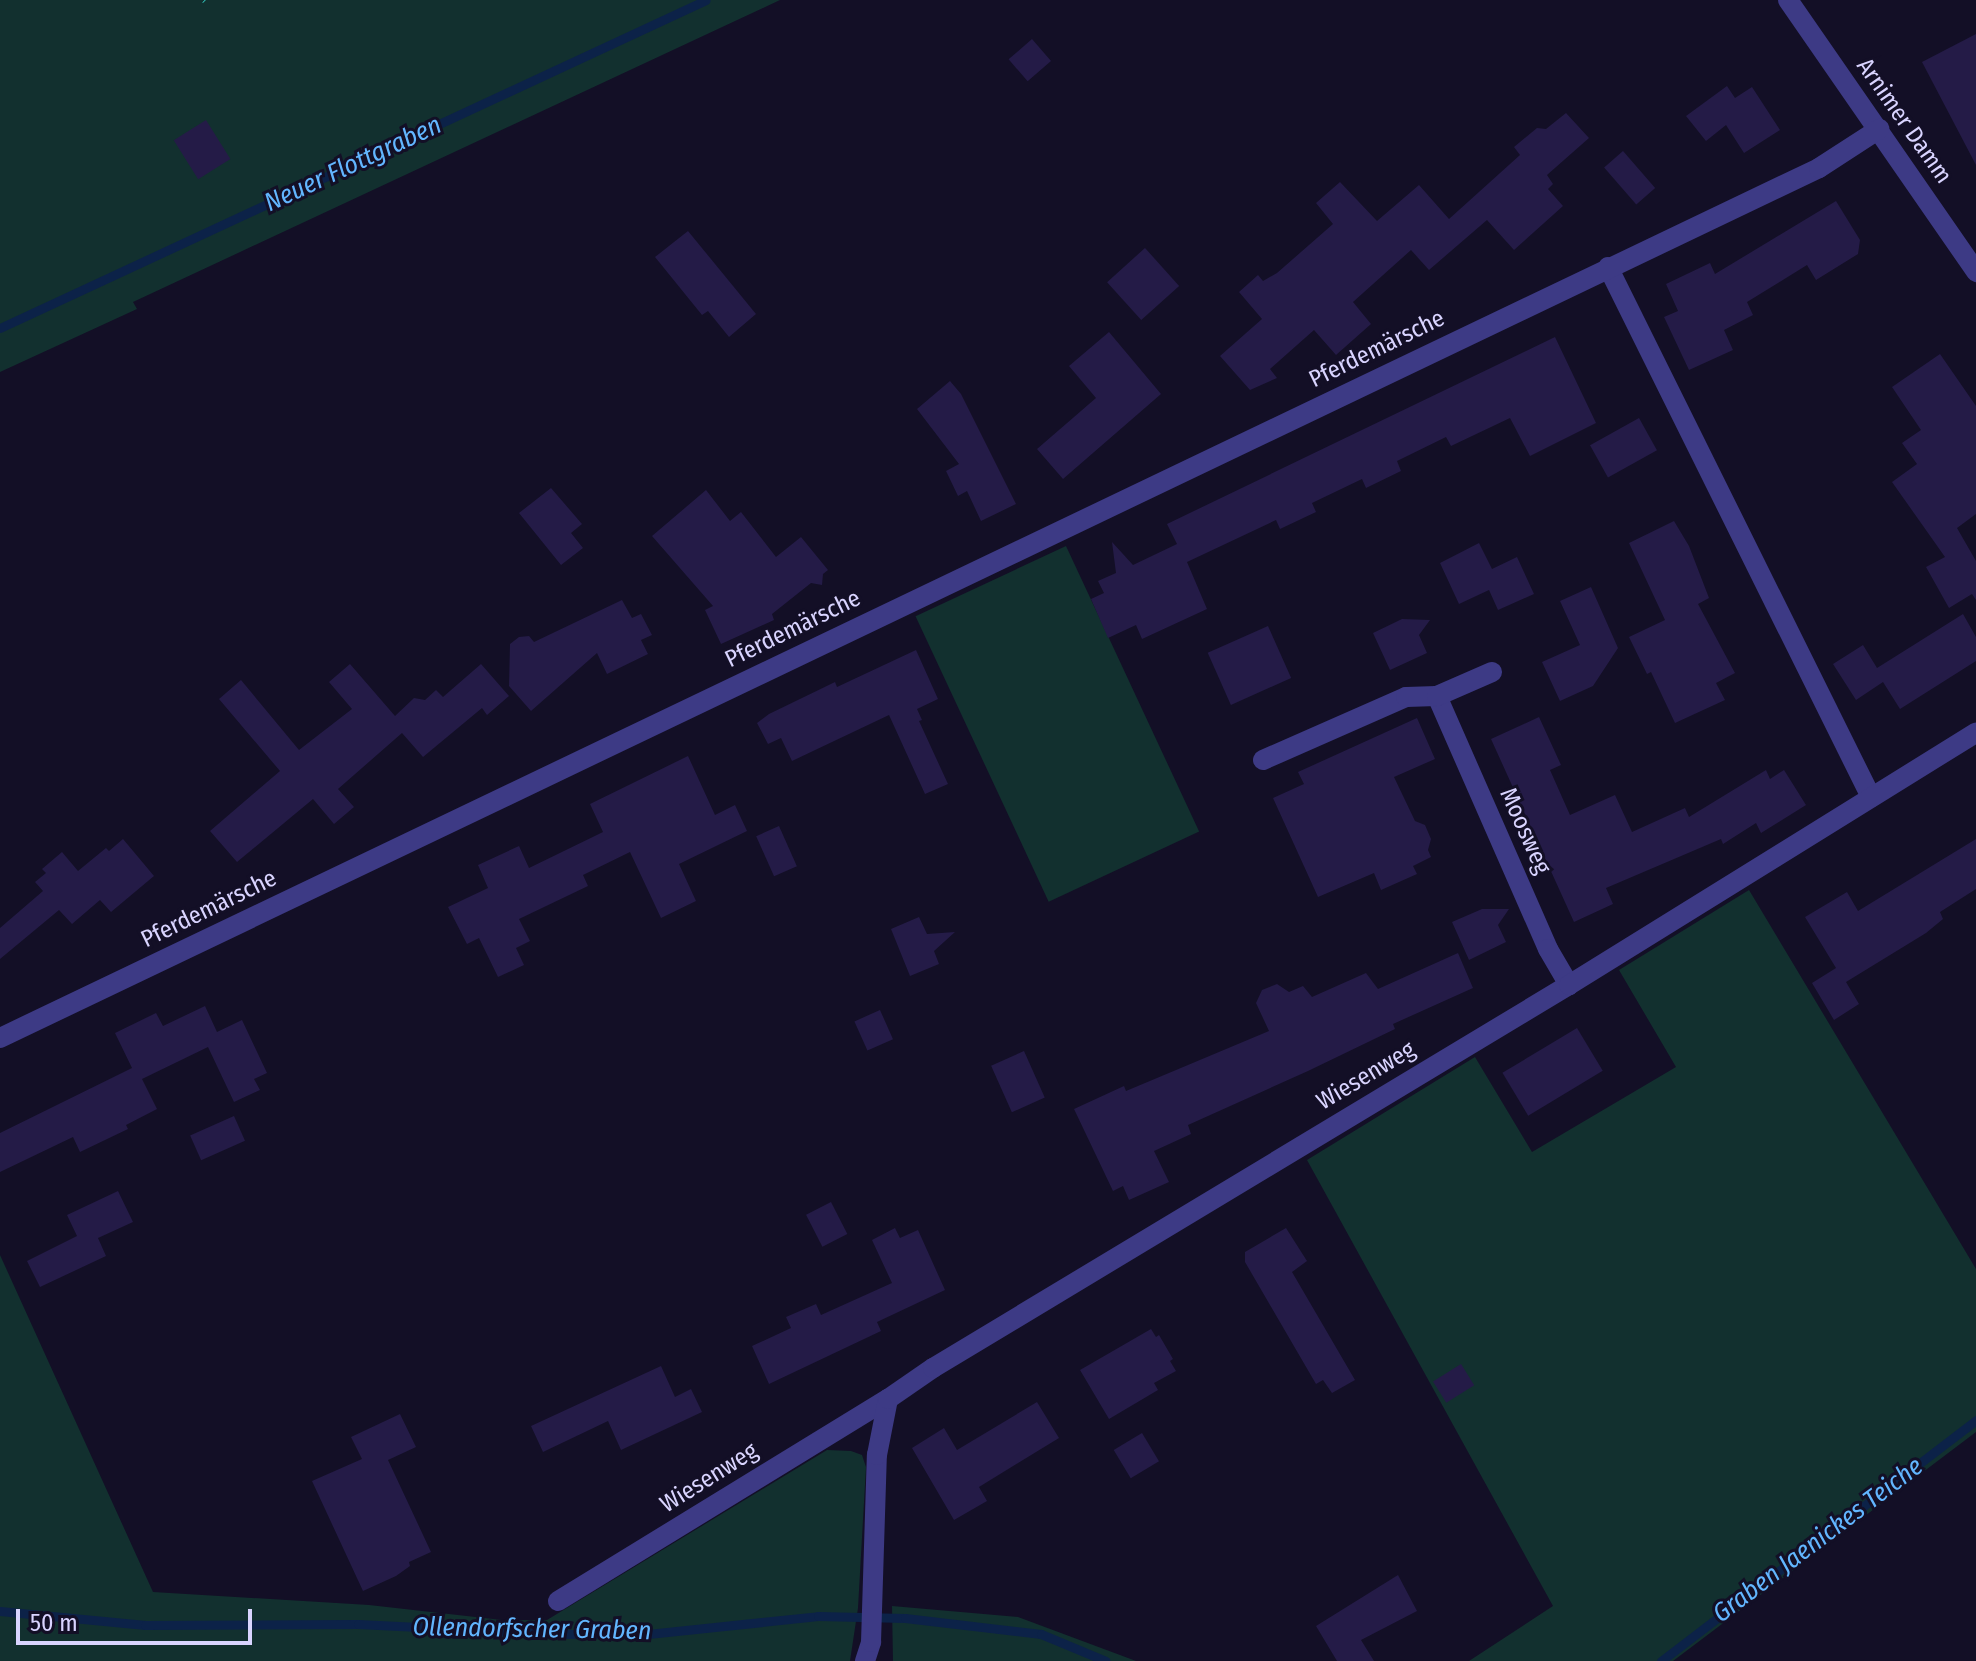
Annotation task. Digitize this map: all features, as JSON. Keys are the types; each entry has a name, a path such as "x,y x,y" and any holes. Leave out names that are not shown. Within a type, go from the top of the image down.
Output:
{"street":[{"name":"Arnimer Damm","path":"1788,0 1976,272"},
{"name":"Pferdemärsche","path":"0,1038 1819,168 1879,129"},
{"path":"1608,267 1871,797"},
{"path":"1263,760 1406,697 1437,696 1492,672"},
{"name":"Moosweg","path":"1437,696 1548,949 1569,985"},
{"name":"Wiesenweg","path":"558,1601 888,1399 933,1368 1569,985 1976,733"},
{"path":"868,1652 873,1604 877,1455 888,1399"}],"green space":[{"path":"0,0 780,0 133,302 137,309 0,372"},
{"path":"1066,546 1199,831 1049,902 916,616"},
{"path":"1749,890 1976,1269 1976,1432 1673,1661 1469,1661 1553,1606 1307,1160 1475,1057 1532,1152 1676,1067 1619,970"},
{"path":"0,1255 153,1592 369,1605 502,1620 547,1620 827,1450 851,1451 862,1455 866,1467 858,1608 850,1661 0,1661"},
{"path":"892,1606 1018,1617 1136,1661 893,1661"}],"building":[{"path":"1976,34 1976,165 1922,62"},
{"path":"1032,39 1051,61 1028,81 1009,59"},
{"path":"1727,86 1735,98 1752,87 1780,130 1744,153 1726,125 1706,141 1686,116"},
{"path":"1566,113 1589,138 1547,175 1553,184 1548,189 1563,206 1514,250 1487,220 1429,270 1411,250 1353,302 1371,324 1336,355 1314,330 1270,369 1277,378 1250,390 1220,356 1262,319 1239,292 1258,275 1263,281 1277,273 1333,224 1316,203 1340,182 1377,221 1419,185 1449,219 1520,155 1514,147 1537,128 1546,129"},
{"path":"206,120 230,159 198,179 174,140"},
{"path":"1623,151 1655,188 1636,204 1604,167"},
{"path":"1836,201 1860,240 1858,254 1816,280 1807,265 1747,302 1753,315 1724,330 1733,350 1689,370 1664,317 1678,311 1666,284 1710,263 1715,274"},
{"path":"688,231 756,314 729,337 708,311 702,315 655,257"},
{"path":"1145,248 1179,286 1141,320 1107,282"},
{"path":"1109,332 1161,394 1063,479 1037,449 1096,398 1069,366"},
{"path":"1555,337 1596,423 1530,456 1510,418 1451,446 1446,437 1397,461 1401,471 1366,488 1362,479 1312,503 1316,512 1280,529 1276,520 1187,562 1207,609 1142,639 1136,625 1108,638 1091,599 1104,593 1098,581 1116,573 1112,542 1133,565 1177,544 1167,524"},
{"path":"1940,354 1976,406 1976,514 1957,528 1976,561 1976,600 1972,594 1949,608 1926,567 1945,557 1892,482 1917,464 1902,443 1921,430 1892,387"},
{"path":"950,381 961,394 1016,504 981,521 967,491 958,496 946,471 959,464 917,409"},
{"path":"1639,418 1657,450 1608,478 1590,445"},
{"path":"551,488 582,524 571,533 583,548 561,565 519,513"},
{"path":"706,490 730,521 741,512 776,557 801,537 828,570 823,574 822,585 811,583 772,614 774,620 721,644 705,610 713,606 652,536"},
{"path":"1674,521 1689,546 1709,598 1698,604 1735,673 1716,683 1725,700 1675,723 1651,672 1647,674 1629,637 1665,620 1629,543"},
{"path":"1479,543 1492,569 1517,557 1534,594 1498,610 1489,590 1459,604 1440,563"},
{"path":"1591,587 1618,648 1593,686 1560,701 1542,662 1580,645 1560,601"},
{"path":"622,600 632,618 641,614 652,635 641,640 648,654 607,674 597,653 531,711 509,686 510,644 519,637 529,636 534,642"},
{"path":"1963,614 1976,637 1976,661 1900,709 1883,682 1856,700 1833,664 1863,645 1877,668"},
{"path":"1402,619 1430,620 1419,635 1427,653 1390,670 1373,633"},
{"path":"1268,626 1291,678 1231,705 1208,653"},
{"path":"916,650 938,699 917,709 922,720 919,721 948,784 925,794 889,715 792,761 781,738 768,744 757,723 769,714 835,682 837,687"},
{"path":"350,664 395,716 414,698 425,700 436,690 443,697 481,664 509,696 487,715 482,708 423,757 402,733 338,789 354,807 334,824 313,799 237,862 210,831 280,771 219,699 241,680 299,750 352,709 329,682"},
{"path":"1539,717 1561,765 1550,770 1570,815 1615,795 1632,832 1685,808 1689,817 1766,770 1770,779 1784,770 1806,805 1761,833 1756,823 1723,844 1721,839 1606,888 1613,904 1574,922 1491,739"},
{"path":"1417,718 1435,759 1394,777 1415,821 1425,825 1431,839 1428,850 1431,857 1413,866 1417,874 1381,890 1374,873 1318,897 1273,798 1304,784 1298,772"},
{"path":"688,756 715,815 735,805 747,831 679,864 696,901 661,918 630,852 583,875 588,886 519,919 530,941 516,948 524,965 498,977 479,938 467,944 448,907 488,888 478,865 519,846 529,868 603,832 590,804"},
{"path":"779,826 797,866 774,876 756,836"},
{"path":"123,839 154,876 111,912 100,900 72,924 59,910 0,959 0,928 43,891 35,882 46,873 42,869 62,852 78,871 106,848 109,851"},
{"path":"1976,839 1976,889 1940,912 1943,919 1926,933 1846,982 1859,1004 1834,1020 1812,983 1836,968 1805,917 1847,892 1858,911"},
{"path":"1482,909 1509,909 1498,925 1506,942 1469,960 1452,922"},
{"path":"919,917 927,934 955,932 934,951 939,964 910,976 891,929"},
{"path":"1458,953 1473,988 1393,1024 1395,1029 1308,1071 1188,1125 1191,1134 1154,1151 1169,1182 1129,1200 1123,1186 1113,1191 1074,1109 1124,1086 1126,1091 1269,1031 1256,1003 1262,990 1277,984 1289,992 1303,986 1312,997 1366,973 1378,989"},
{"path":"205,1006 217,1032 242,1020 267,1073 254,1079 260,1090 234,1102 208,1047 142,1079 157,1109 126,1125 128,1129 80,1152 73,1137 0,1172 0,1133 132,1068 115,1033 156,1013 163,1026"},
{"path":"880,1010 893,1039 867,1051 854,1021"},
{"path":"1577,1028 1603,1071 1528,1116 1502,1073"},
{"path":"1024,1051 1045,1098 1012,1112 991,1066"},
{"path":"234,1116 245,1141 201,1160 190,1136"},
{"path":"118,1191 133,1222 98,1238 106,1256 40,1287 27,1261 77,1236 67,1215"},
{"path":"831,1202 847,1234 822,1247 806,1215"},
{"path":"895,1228 900,1238 918,1230 945,1290 877,1322 881,1331 769,1384 752,1346 791,1328 786,1317 816,1304 821,1315 892,1283 872,1240"},
{"path":"1286,1228 1307,1261 1292,1272 1355,1380 1332,1393 1323,1380 1316,1384 1245,1262 1245,1252"},
{"path":"1151,1329 1156,1337 1159,1335 1173,1359 1170,1361 1176,1371 1154,1383 1158,1390 1109,1419 1080,1370"},
{"path":"1461,1364 1474,1385 1446,1403 1433,1381"},
{"path":"661,1366 675,1397 691,1389 702,1412 621,1450 608,1421 543,1452 531,1426"},
{"path":"1037,1402 1059,1438 979,1487 987,1501 954,1520 912,1448 944,1428 957,1450"},
{"path":"400,1414 416,1447 388,1460 431,1552 409,1562 410,1566 396,1576 363,1591 312,1481 362,1459 351,1437"},
{"path":"1142,1433 1159,1461 1131,1478 1114,1450"},
{"path":"1398,1575 1417,1611 1361,1640 1374,1661 1337,1661 1316,1626"}],"waterway":[{"name":"Neuer Flottgraben","path":"0,328 706,0"},
{"name":"Graben Jaenickes Teiche","path":"1661,1661 1976,1420"},
{"name":"Ollendorfscher Graben","path":"0,1611 145,1625 358,1624 564,1634 648,1634 818,1616 905,1618 1041,1634 1106,1661"}]}
